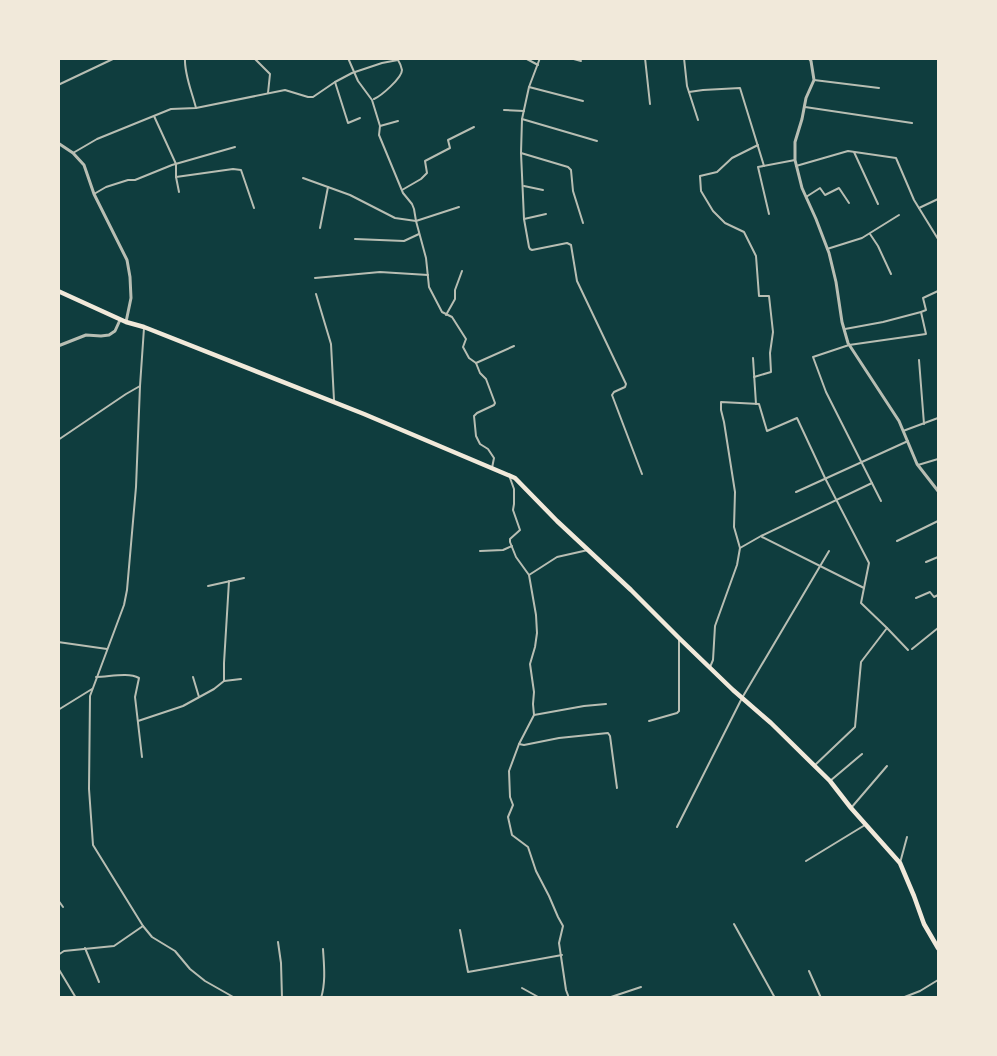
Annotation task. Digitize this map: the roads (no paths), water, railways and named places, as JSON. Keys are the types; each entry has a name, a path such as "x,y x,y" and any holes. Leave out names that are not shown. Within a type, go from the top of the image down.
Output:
{"main road":[{"path":"58,291 120,320 144,327 334,402 515,478 557,521 830,781 900,863 924,924 939,948"}],"street":[{"path":"58,85 115,58"},
{"path":"185,58 196,108"},
{"path":"254,58 270,74 268,93"},
{"path":"348,58 358,81 372,100 380,126 379,135 402,190 412,204 426,258 429,287 442,312 452,317 466,339 463,347 486,379 495,403 474,416 476,436 480,444 494,458 492,468"},
{"path":"525,58 538,65"},
{"path":"540,58 529,87 522,120 524,219 530,249 567,243 571,245 577,281 626,384 612,395 642,474"},
{"path":"570,58 581,61"},
{"path":"645,58 650,104"},
{"path":"684,58 687,86 698,120"},
{"path":"809,58 813,80 795,142 795,160 802,188 827,249 836,282 844,329 849,345 899,421 918,465 939,491"},
{"path":"73,153 97,139 171,109 196,108 285,90 313,97 334,82 354,73 398,60 402,70 400,75 383,95 372,100"},
{"path":"813,80 879,88"},
{"path":"334,82 348,123 360,118"},
{"path":"529,87 583,101"},
{"path":"689,92 740,88 764,166"},
{"path":"804,107 912,123"},
{"path":"504,110 524,111"},
{"path":"154,116 176,164 179,192"},
{"path":"522,120 597,141"},
{"path":"380,126 398,122"},
{"path":"402,190 425,176 427,171 425,160 450,148 448,140 474,127"},
{"path":"58,143 73,153 84,165 94,194 127,260 131,297 126,322"},
{"path":"754,377 771,372 770,353 773,332 769,296 759,296 756,256 744,232 724,223 713,211 701,191 700,176 717,172 732,158 758,145"},
{"path":"94,194 106,187 135,180 176,164 235,147"},
{"path":"796,166 848,151 896,158 914,200 938,236"},
{"path":"854,152 878,204"},
{"path":"521,153 568,167 571,170 573,191 583,223"},
{"path":"769,214 758,167 795,160"},
{"path":"176,177 239,169 254,208"},
{"path":"303,178 350,195 394,218 416,221 459,207"},
{"path":"524,186 543,190"},
{"path":"320,228 328,187"},
{"path":"806,197 820,188 825,195 839,188 849,203"},
{"path":"919,208 939,199"},
{"path":"524,219 546,214"},
{"path":"827,249 862,238 899,215"},
{"path":"869,233 891,274"},
{"path":"355,239 404,241 419,234"},
{"path":"446,315 456,298 455,290 462,271"},
{"path":"315,278 380,272 428,275"},
{"path":"844,329 921,312 926,310 923,298 939,291"},
{"path":"316,294 331,344 334,402"},
{"path":"881,501 826,392 813,357 849,345 927,334 921,312"},
{"path":"58,346 86,335 109,335 115,331 120,320"},
{"path":"144,327 130,566 124,605 90,696 89,781 93,846 152,937 175,951 190,969 205,981 235,998"},
{"path":"476,363 514,346"},
{"path":"753,358 756,404"},
{"path":"919,360 924,424"},
{"path":"58,440 140,386"},
{"path":"710,667 713,660 715,626 737,565 740,548 734,527 735,492 721,402 759,404 767,431 797,418 869,563 861,603 910,650 939,628"},
{"path":"903,431 939,418"},
{"path":"796,492 908,441"},
{"path":"918,465 939,459"},
{"path":"510,476 514,489 513,510 520,530 510,539 516,557 529,575 536,615 536,640 530,664 534,715 519,744 509,771 510,797 513,805 508,817 512,835 528,847 536,871 563,926 560,943 569,998"},
{"path":"740,548 872,483"},
{"path":"897,541 939,521"},
{"path":"761,536 864,588"},
{"path":"480,551 503,550 512,546"},
{"path":"529,575 557,556 588,550"},
{"path":"677,827 742,698 829,551"},
{"path":"926,562 939,557"},
{"path":"208,586 244,578"},
{"path":"224,681 229,581"},
{"path":"916,598 930,592 934,597 939,595"},
{"path":"814,766 855,727 861,662 887,628"},
{"path":"649,721 679,711 679,638"},
{"path":"58,642 107,648"},
{"path":"96,677 128,675 138,677 135,697 142,757"},
{"path":"193,677 199,697"},
{"path":"138,722 183,706 224,681 241,679"},
{"path":"58,710 92,689"},
{"path":"534,715 606,704"},
{"path":"519,744 608,733 617,788"},
{"path":"830,781 862,754"},
{"path":"851,808 887,766"},
{"path":"806,861 866,825"},
{"path":"900,863 907,837"},
{"path":"58,900 63,908"},
{"path":"734,924 775,998"},
{"path":"58,955 64,951 114,946 143,926"},
{"path":"460,930 468,972 562,955"},
{"path":"278,942 282,998"},
{"path":"85,948 99,982"},
{"path":"321,998 324,971 323,950"},
{"path":"58,968 76,998"},
{"path":"809,971 821,998"},
{"path":"902,998 939,980"},
{"path":"608,998 641,987"},
{"path":"522,988 540,998"},
{"path":"882,998 895,998"}]}
